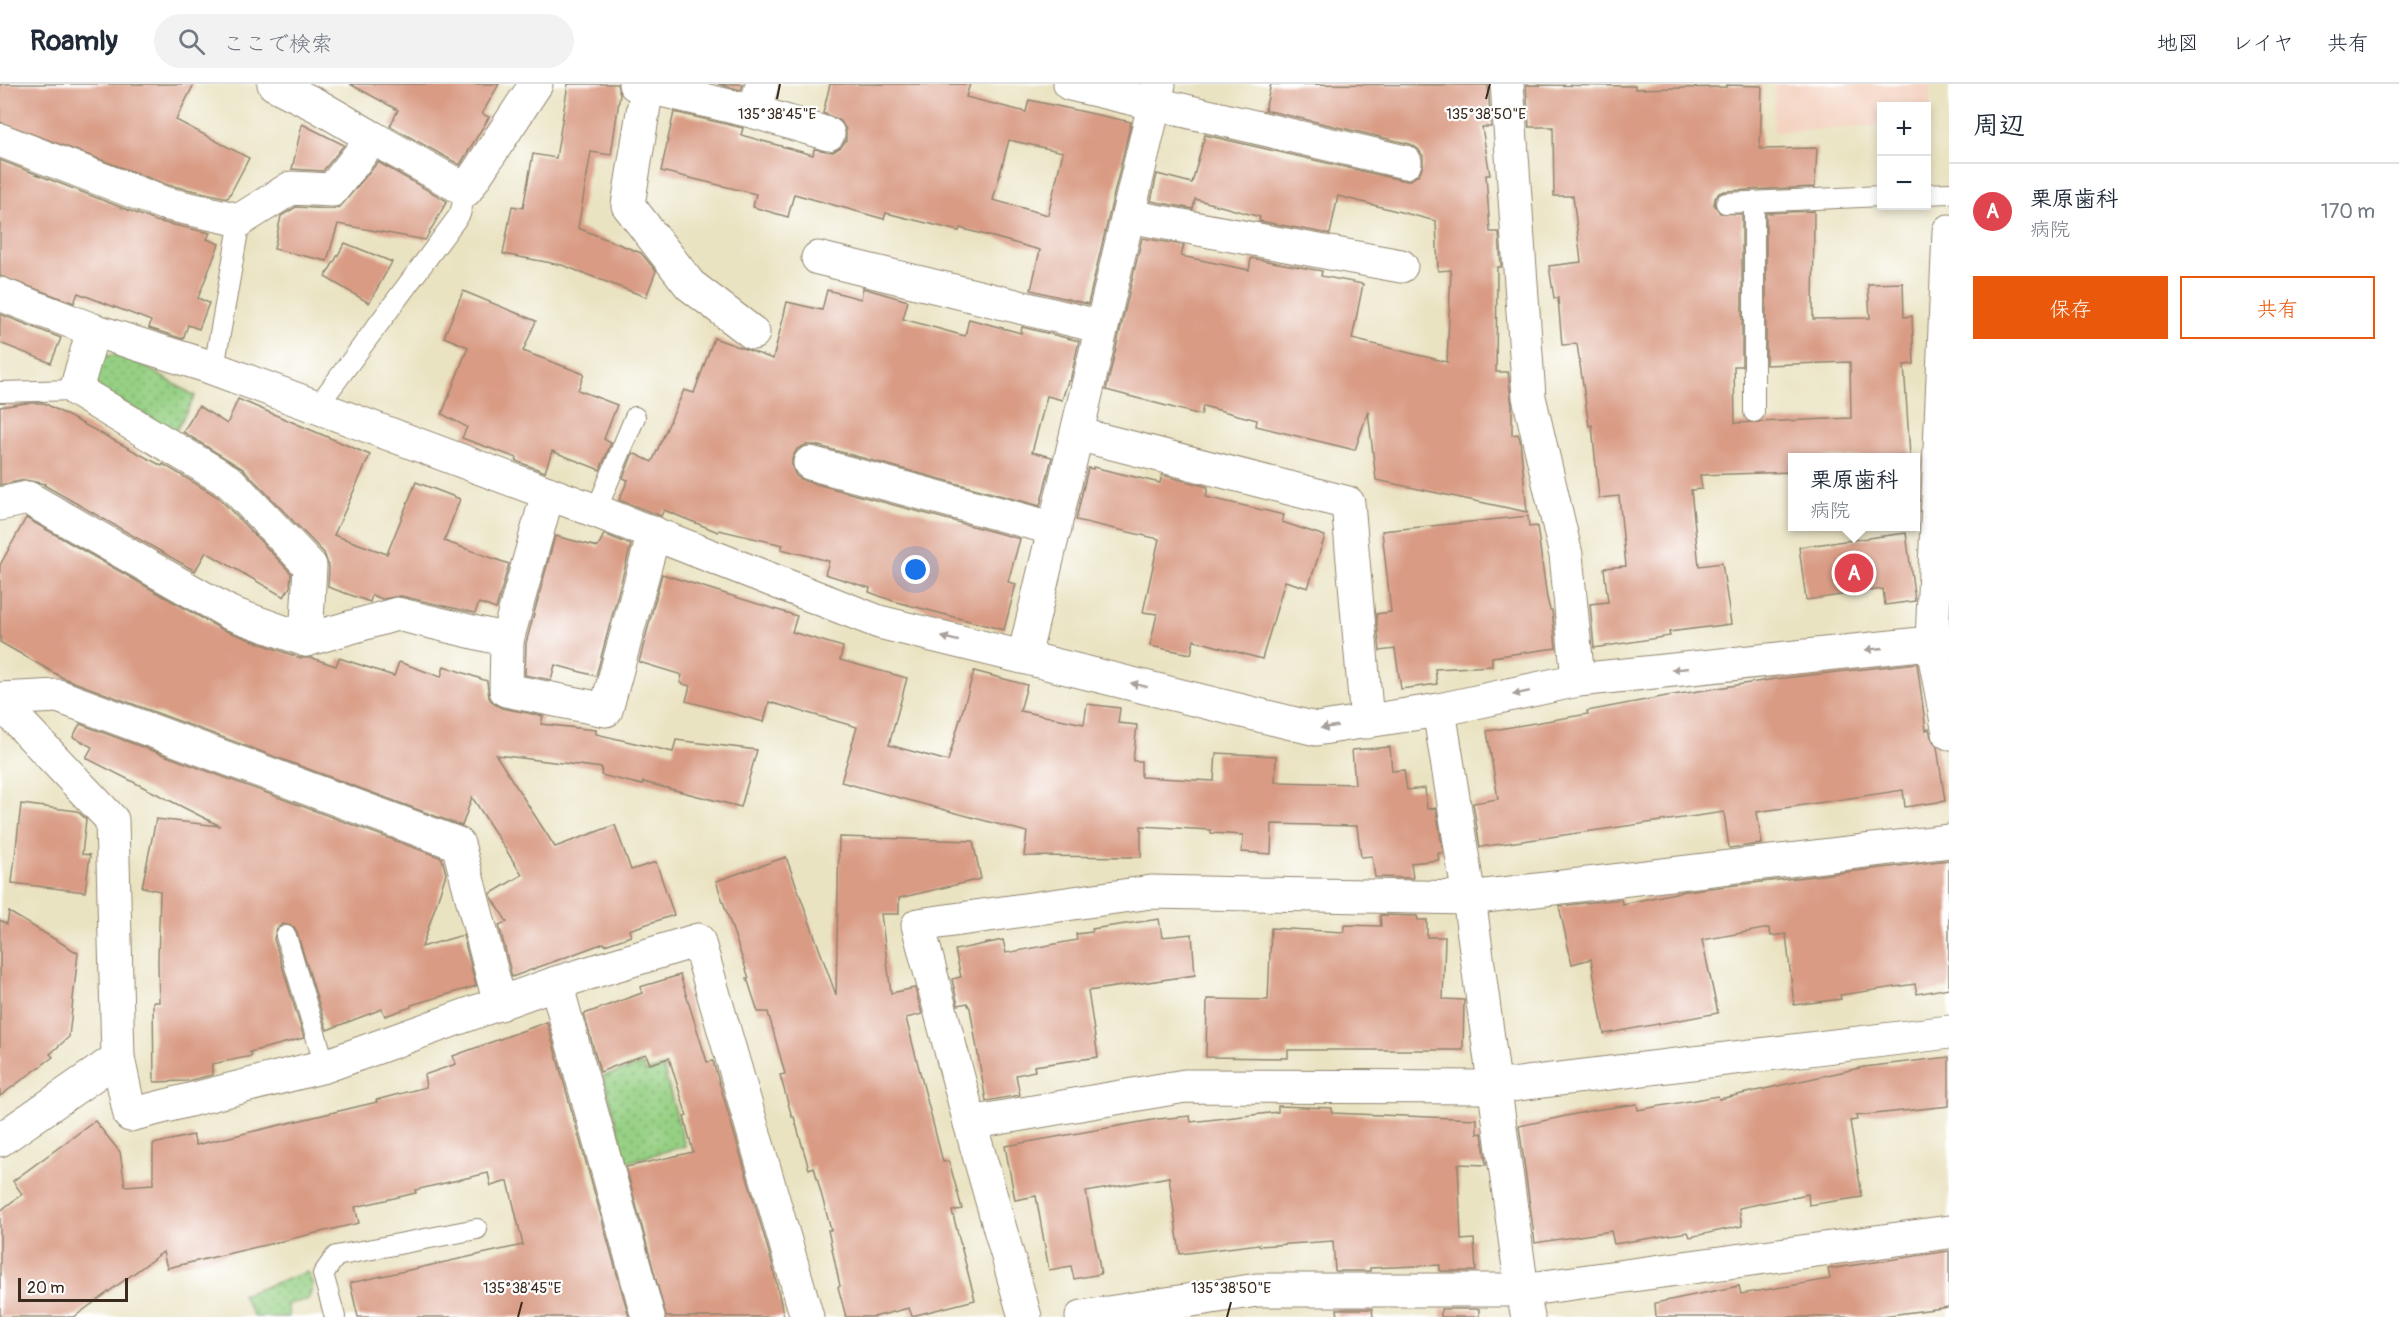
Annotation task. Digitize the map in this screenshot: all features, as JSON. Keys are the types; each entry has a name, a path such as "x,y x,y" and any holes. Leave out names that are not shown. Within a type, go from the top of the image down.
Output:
{"street":[{"path":"274,84 326,95 373,138 466,190 536,84"},
{"path":"1070,84 1157,94 1405,162"},
{"path":"1507,84 1529,397 1566,555 1578,680"},
{"path":"753,333 690,285 628,205 641,85 758,98 828,134"},
{"path":"1024,657 1157,94"},
{"path":"0,140 163,203 240,220 291,188 332,190 373,138"},
{"path":"1128,216 1401,266"},
{"path":"1949,231 1941,642 1949,733"},
{"path":"818,258 1102,327"},
{"path":"0,294 93,330 214,368 654,533 879,622 1316,729 1439,710 1578,680 1941,642"},
{"path":"93,330 76,390 230,482 310,566 306,640"},
{"path":"1077,434 1348,503 1367,722"},
{"path":"810,463 1055,529"},
{"path":"548,493 507,640 506,690 606,710 654,533"},
{"path":"0,504 28,498 230,613 306,640 397,614 507,640"},
{"path":"0,701 58,696 458,844 500,1004"},
{"path":"0,701 112,820 118,1058 130,1115 325,1066 556,983 698,940 807,1317"},
{"path":"1439,710 1525,1304"},
{"path":"1024,1317 918,925 1151,892 1468,898 1949,841"},
{"path":"556,983 648,1317"},
{"path":"970,1124 1185,1086 1494,1087 1949,1032"},
{"path":"0,1140 118,1058"},
{"path":"1083,1317 1257,1290 1525,1304 1949,1232"}],"lane":[{"path":"316,407 460,214 466,190"},
{"path":"1931,194 1949,193"},
{"path":"1726,203 1877,196"},
{"path":"1754,202 1754,412"},
{"path":"214,368 240,220"},
{"path":"0,392 76,390"},
{"path":"596,511 634,417"},
{"path":"286,936 325,1066"},
{"path":"335,1317 323,1274 336,1256 477,1228"}],"shaded area":[{"path":"1775,84 1930,84 1930,102 1877,102 1877,126 1773,132"}],"green space":[{"path":"122,353 195,396 175,432 95,386 95,371 103,357"},
{"path":"643,1065 645,1072 663,1067 685,1146 627,1162 603,1076"},
{"path":"307,1272 313,1285 308,1300 287,1304 289,1317 254,1317 242,1295"}],"building":[{"path":"0,84 194,84 176,120 249,158 228,198 168,185 0,122"},
{"path":"350,84 499,84 482,114 489,117 460,165 390,126 398,110"},
{"path":"568,84 617,84 620,94 611,155 591,152 578,228 641,253 656,271 646,297 562,265 503,254 512,206 523,208 533,154 556,158"},
{"path":"718,84 743,84 741,90"},
{"path":"830,84 970,84 966,97 1026,112 1029,100 1131,122 1088,304 1031,290 1040,250 960,228 959,231 886,213 884,219 794,194 788,217 753,207 756,194 661,171 674,112 743,128 741,135 813,155 814,149 833,152 846,140 846,130 841,121 823,113","holes":["1009,140 1063,152 1048,215 993,200"]},
{"path":"1271,84 1488,85 1491,127 1482,127 1490,175 1486,175 1490,232 1499,232 1501,267 1497,267 1496,372 1508,372 1512,435 1518,434 1520,440 1527,512 1376,480 1368,411 1355,450 1256,426 1257,420 1203,406 1201,415 1106,390 1142,238 1184,245 1181,256 1249,270 1251,258 1322,271 1321,276 1363,284 1352,339 1447,362 1451,270 1438,271 1436,221 1338,196 1330,234 1259,221 1260,217 1195,199 1193,209 1151,201 1157,174 1192,183 1205,135 1401,180 1411,180 1419,174 1423,166 1423,156 1410,144 1265,110"},
{"path":"1526,85 1635,86 1635,89 1726,87 1726,85 1762,86 1760,149 1817,148 1815,187 1725,191 1719,193 1715,198 1714,204 1720,213 1742,214 1742,366 1734,366 1735,423 1851,418 1850,362 1766,365 1766,213 1814,211 1813,319 1870,318 1868,284 1903,283 1904,317 1912,316 1914,364 1904,365 1910,453 1788,453 1788,472 1700,475 1702,489 1691,490 1699,566 1722,563 1731,624 1669,632 1670,636 1594,648 1590,604 1608,602 1604,568 1626,566 1619,496 1599,498 1592,425 1589,426 1577,344 1562,345 1558,298 1554,298 1549,266 1581,262 1573,196 1554,196 1553,127 1529,127"},
{"path":"302,124 344,145 323,171 292,169"},
{"path":"0,160 156,221 210,233 207,239 219,244 198,298 209,303 199,329 188,325 183,339 149,328 151,321 78,293 74,303 0,276"},
{"path":"378,162 447,201 425,240 338,224 327,261 274,249 281,216 296,207 331,209 340,207"},
{"path":"345,243 392,262 369,303 325,277"},
{"path":"863,288 908,301 903,319 965,336 969,319 1021,333 1022,327 1079,341 1070,381 1068,381 1062,400 1047,396 1032,452 1052,457 1040,506 815,445 806,445 797,449 792,459 792,467 796,476 805,481 1020,539 1008,582 1016,584 1004,630 893,601 869,592 870,588 825,574 829,561 781,549 783,545 719,530 718,532 664,510 661,516 619,500 628,480 623,478 633,453 652,462 684,390 694,393 714,338 773,359 787,302 822,310 827,290 861,299"},
{"path":"463,291 536,321 523,351 584,374 578,390 617,405 604,439 611,443 600,470 552,451 545,472 516,461 517,458 462,438 467,427 442,414 468,347 444,337"},
{"path":"0,314 61,338 51,363 0,343"},
{"path":"238,399 370,455 334,535 387,554 416,482 460,499 444,541 509,564 496,609 479,603 475,613 401,596 382,599 372,595 370,602 328,587 329,567 324,553 243,469 183,432 199,406 227,424"},
{"path":"44,403 162,466 163,464 218,497 291,573 290,587 284,597 206,552 195,571 45,484 25,480 0,485 0,407"},
{"path":"1093,467 1160,483 1162,475 1208,487 1206,497 1284,515 1282,522 1325,536 1308,588 1285,581 1262,659 1194,640 1191,654 1150,646 1157,614 1143,612 1159,539 1076,520 1088,468 1093,469"},
{"path":"1528,516 1529,527 1537,526 1547,598 1550,610 1552,610 1556,648 1492,657 1492,666 1435,669 1437,684 1401,689 1395,649 1380,651 1376,614 1391,612 1382,531"},
{"path":"26,518 221,629 300,658 312,658 336,666 339,658 394,676 399,662 441,677 444,666 487,681 489,698 494,704 502,708 543,716 541,724 596,730 596,734 673,752 676,740 757,750 741,807 643,782 642,785 601,775 602,768 496,755 555,847 615,825 631,870 656,862 674,915 629,930 631,936 605,945 604,943 512,977 499,925 507,922 490,894 522,875 472,797 462,826 63,678 0,642 0,565"},
{"path":"1906,533 1915,601 1885,605 1883,589 1806,600 1799,547"},
{"path":"604,534 631,545 596,676 555,665 551,680 525,675 526,643 555,536 598,547"},
{"path":"662,574 797,616 792,632 843,647 840,660 907,678 889,745 948,761 974,671 1027,685 1020,711 1084,724 1087,704 1120,708 1118,723 1137,725 1133,761 1141,761 1141,777 1214,781 1216,753 1276,756 1275,782 1355,784 1352,750 1390,747 1392,771 1404,770 1407,790 1425,788 1427,809 1436,808 1443,853 1438,853 1439,860 1411,863 1413,878 1375,877 1372,856 1361,857 1357,826 1272,824 1271,854 1242,852 1243,835 1211,833 1211,830 1141,826 1141,857 1024,856 1027,832 841,782 857,727 769,702 764,722 686,701 690,686 680,683 682,675 639,662"},
{"path":"1917,663 1926,730 1929,729 1937,747 1945,801 1905,807 1903,790 1757,812 1762,844 1729,848 1724,812 1480,847 1473,803 1498,799 1487,731 1588,714 1587,711 1667,696 1775,679"},
{"path":"80,724 442,858 446,874 422,947 463,935 476,986 411,1005 411,1007 385,1016 382,1009 327,1030 297,933 294,927 283,924 277,928 274,939 304,1038 250,1052 252,1056 212,1064 212,1075 187,1081 154,1082 153,1002 159,1002 160,891 142,887 156,819 220,826 86,758 92,747 73,737"},
{"path":"21,804 77,811 86,819 82,854 90,855 85,892 12,883"},
{"path":"839,837 973,841 981,879 899,898 899,914 881,914 891,993 915,988 922,1014 906,1018 943,1162 949,1161 962,1209 952,1211 975,1300 912,1316 909,1308 874,1317 846,1317 828,1230 831,1230 814,1167 809,1169 794,1117 792,1117 780,1075 785,1074 768,1012 758,1012 747,978 749,978 716,881 786,857 836,995"},
{"path":"1949,860 1949,988 1917,994 1915,984 1840,995 1841,999 1794,1005 1786,934 1771,936 1769,928 1702,940 1718,1013 1604,1034 1591,959 1572,964 1559,906 1621,899 1622,904 1685,891"},
{"path":"9,912 78,953 69,1037 50,1054 53,1057 0,1096 0,920 7,924"},
{"path":"1380,915 1417,916 1418,920 1427,920 1427,937 1445,937 1443,999 1464,1000 1463,1050 1288,1050 1288,1058 1206,1057 1207,999 1268,1000 1271,928 1344,932 1344,925 1381,926"},
{"path":"1159,919 1162,937 1192,934 1195,975 1088,991 1098,1057 1034,1066 1035,1071 1016,1075 1020,1095 986,1101 970,1008 967,1003 958,1005 952,979 961,977 955,950 1003,940 1006,953 1077,940 1076,934 1092,932 1092,929"},
{"path":"680,975 707,1062 713,1061 772,1263 784,1317 666,1317 626,1167 693,1152 684,1117 687,1116 669,1058 650,1064 646,1054 600,1072 584,1014 642,993 640,987"},
{"path":"547,1022 629,1317 358,1317 350,1283 523,1245 508,1181 491,1186 488,1173 355,1207 359,1223 167,1268 163,1252 74,1317 0,1317 0,1211 22,1194 13,1181 95,1121 120,1152 125,1186 153,1184 153,1144 193,1135 196,1145 377,1102 376,1100 426,1087 424,1075 456,1064 453,1056"},
{"path":"1949,1057 1949,1106 1856,1116 1857,1120 1850,1121 1862,1197 1809,1205 1808,1194 1739,1208 1742,1226 1690,1237 1688,1232 1614,1244 1611,1231 1535,1243 1519,1126 1594,1110 1637,1104 1638,1110 1718,1096 1719,1099 1864,1067"},
{"path":"1278,1106 1332,1108 1332,1113 1477,1119 1477,1134 1482,1133 1486,1165 1458,1164 1461,1240 1474,1239 1476,1271 1440,1271 1440,1265 1370,1268 1370,1271 1335,1271 1333,1241 1259,1246 1259,1244 1180,1254 1169,1177 1086,1192 1101,1274 1074,1279 1071,1266 1049,1270 1036,1196 1015,1200 1005,1146 1158,1119 1190,1116 1191,1122 1278,1112"},
{"path":"1949,1251 1949,1307 1875,1317 1656,1317 1655,1303 1739,1286 1741,1294 1830,1279 1828,1269"},
{"path":"1337,1309 1372,1309 1373,1317 1338,1317"},
{"path":"1441,1309 1479,1309 1479,1317 1441,1317"}],"place":[{"name":"栗原歯科","path":"1854,573"}]}
